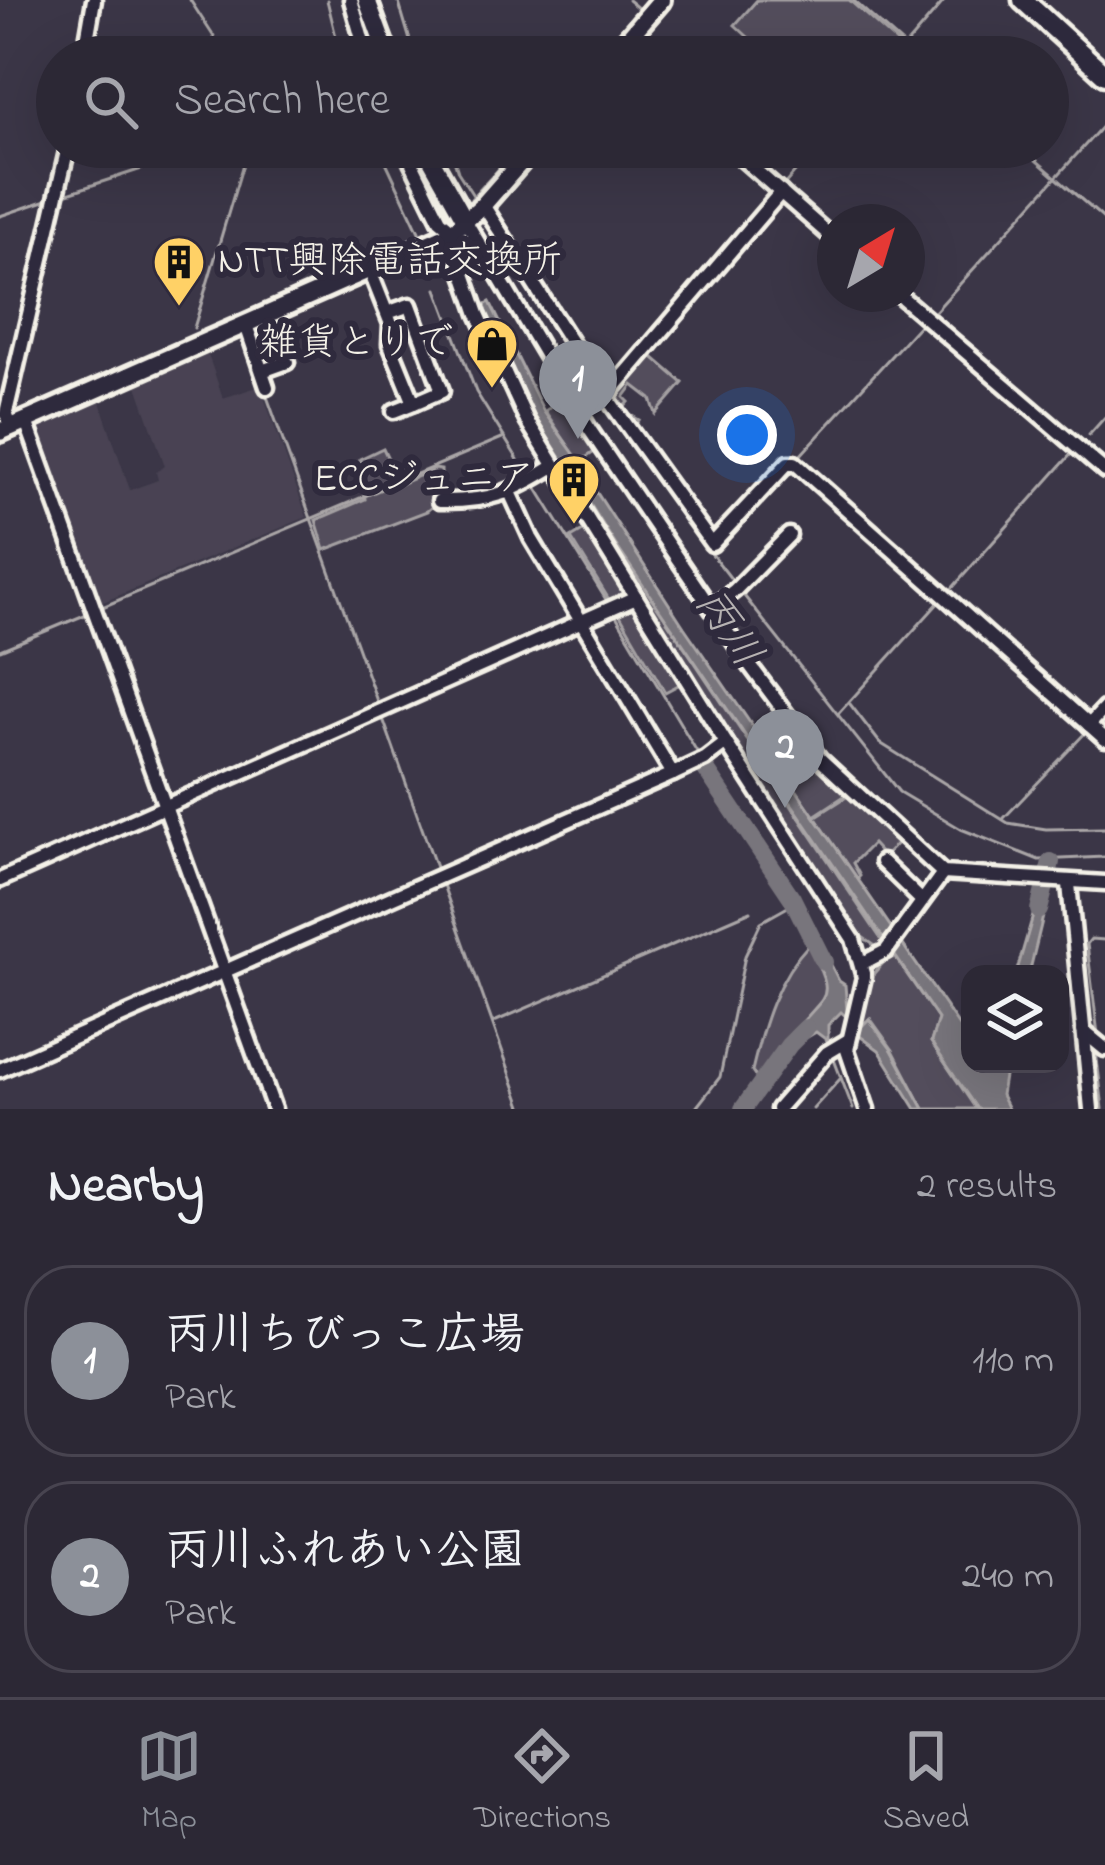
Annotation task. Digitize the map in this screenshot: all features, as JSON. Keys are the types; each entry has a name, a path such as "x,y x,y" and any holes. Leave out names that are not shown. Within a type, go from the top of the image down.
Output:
{"main road":[{"path":"1023,0 1062,36"},
{"path":"1069,42 1105,75"}],"street":[{"path":"88,36 94,0"},
{"path":"351,0 361,36"},
{"path":"367,0 380,36"},
{"path":"634,36 661,0"},
{"path":"64,168 10,424 165,806 274,1109"},
{"path":"414,168 440,220 456,229 749,664 820,759 943,873 1105,883"},
{"path":"432,168 456,229 478,314 527,421 848,930 864,977 850,1028 848,1058 867,1109"},
{"path":"10,424 422,248 456,229 516,168"},
{"path":"752,168 817,225"},
{"path":"604,394 779,193"},
{"path":"483,205 604,394 712,544 793,463 1105,739"},
{"path":"370,271 387,313 390,344 414,403"},
{"path":"387,313 410,304 442,391 394,411"},
{"path":"919,312 1105,471"},
{"path":"246,325 267,387"},
{"path":"262,371 287,362"},
{"path":"439,501 482,501 511,492 554,466"},
{"path":"511,492 531,538 672,772"},
{"path":"713,607 789,535"},
{"path":"0,880 635,597"},
{"path":"1090,724 1105,708"},
{"path":"0,1070 702,760 726,743"},
{"path":"882,862 922,901"},
{"path":"863,963 886,951 943,873"},
{"path":"1069,884 1095,1040 1091,1109"},
{"path":"778,1109 850,1028"}],"shaded area":[{"path":"757,0 849,0 890,36 747,36 735,25"},
{"path":"490,302 544,412 684,627 961,1029 961,1073 1005,1073 1001,1095 1008,1109 977,1109 931,1042 938,1019 615,544 534,415 482,306"},
{"path":"206,349 223,398 260,386 307,517 96,605 31,424 98,396 130,490 158,480 156,472 165,466 135,380"},
{"path":"647,352 683,383 656,414 651,399 633,385 622,410 639,420 632,429 608,397"},
{"path":"563,399 599,449 579,462 545,411"},
{"path":"383,448 400,484 441,470 441,498 427,511 325,550 316,520 365,499 360,459"},
{"path":"588,528 628,595 613,606 571,538"},
{"path":"632,569 885,945 881,950 858,934 627,572"},
{"path":"635,604 684,682 665,692 617,610"},
{"path":"792,736 849,793 814,816 768,747 782,760 794,752 786,740"},
{"path":"851,794 900,840 884,857 872,844 853,863 860,876 857,879 815,817"},
{"path":"1041,888 1048,890 1031,965 1019,965"},
{"path":"817,937 845,985 847,1010 863,1025 869,1019 924,1109 916,1109 879,1050 857,1034 860,1029 841,1012 828,1025 828,1041 816,1032 794,1045 789,1040 824,997 824,978 810,941"},
{"path":"810,943 826,986 825,1000 792,1032 758,1080 752,1071 772,1003"},
{"path":"892,953 938,1019 931,1042 976,1109 924,1109 870,1018 863,1025 858,1020 867,981"}],"waterway":[{"path":"190,0 213,36"},
{"path":"327,0 336,36"},
{"name":"丙川","path":"356,0 369,36"},
{"path":"398,0 409,36"},
{"path":"628,0 639,9"},
{"path":"615,36 647,0"},
{"path":"853,0 893,36"},
{"path":"914,36 945,0"},
{"path":"1069,163 1105,123"},
{"path":"62,195 145,168"},
{"path":"194,328 242,168"},
{"path":"389,168 419,232"},
{"name":"丙川","path":"422,168 444,211"},
{"path":"457,168 476,200"},
{"path":"471,199 500,168"},
{"path":"783,186 799,168"},
{"path":"1045,168 1105,220"},
{"path":"932,315 1064,168"},
{"path":"0,216 53,198"},
{"path":"53,239 61,202"},
{"path":"13,415 411,242"},
{"path":"525,282 599,398 674,502"},
{"path":"437,289 476,392 527,474"},
{"path":"799,457 922,322"},
{"path":"265,391 378,704"},
{"path":"1089,435 1105,417"},
{"path":"100,608 502,438"},
{"path":"948,593 1073,452"},
{"path":"533,482 610,606"},
{"path":"708,549 735,584"},
{"path":"741,592 899,792 961,829 1039,860 1105,857"},
{"path":"839,713 941,600"},
{"path":"0,650 87,614"},
{"path":"615,614 699,755"},
{"path":"850,704 880,743 1008,823 1046,829 1105,828"},
{"path":"381,713 438,873"},
{"path":"1004,818 1088,730"},
{"path":"705,768 792,898 824,962"},
{"path":"1039,910 1051,862"},
{"path":"442,882 523,1109"},
{"path":"695,1109 720,1077 745,956 761,922 795,903"},
{"path":"494,1022 751,911"},
{"path":"1098,1035 1087,944 1091,939 1105,940"},
{"path":"743,1109 806,1028"},
{"path":"1096,1051 1103,1109"},
{"path":"833,1057 853,1109"},
{"path":"813,1109 840,1079"}],"place":[{"name":"NTT興除電話交換所","path":"179,308"},
{"name":"雑貨とりで","path":"492,390"},
{"name":"丙川ちびっこ広場","path":"578,439"},
{"name":"ECCジュニア","path":"574,526"},
{"name":"丙川ふれあい公園","path":"785,808"}]}
